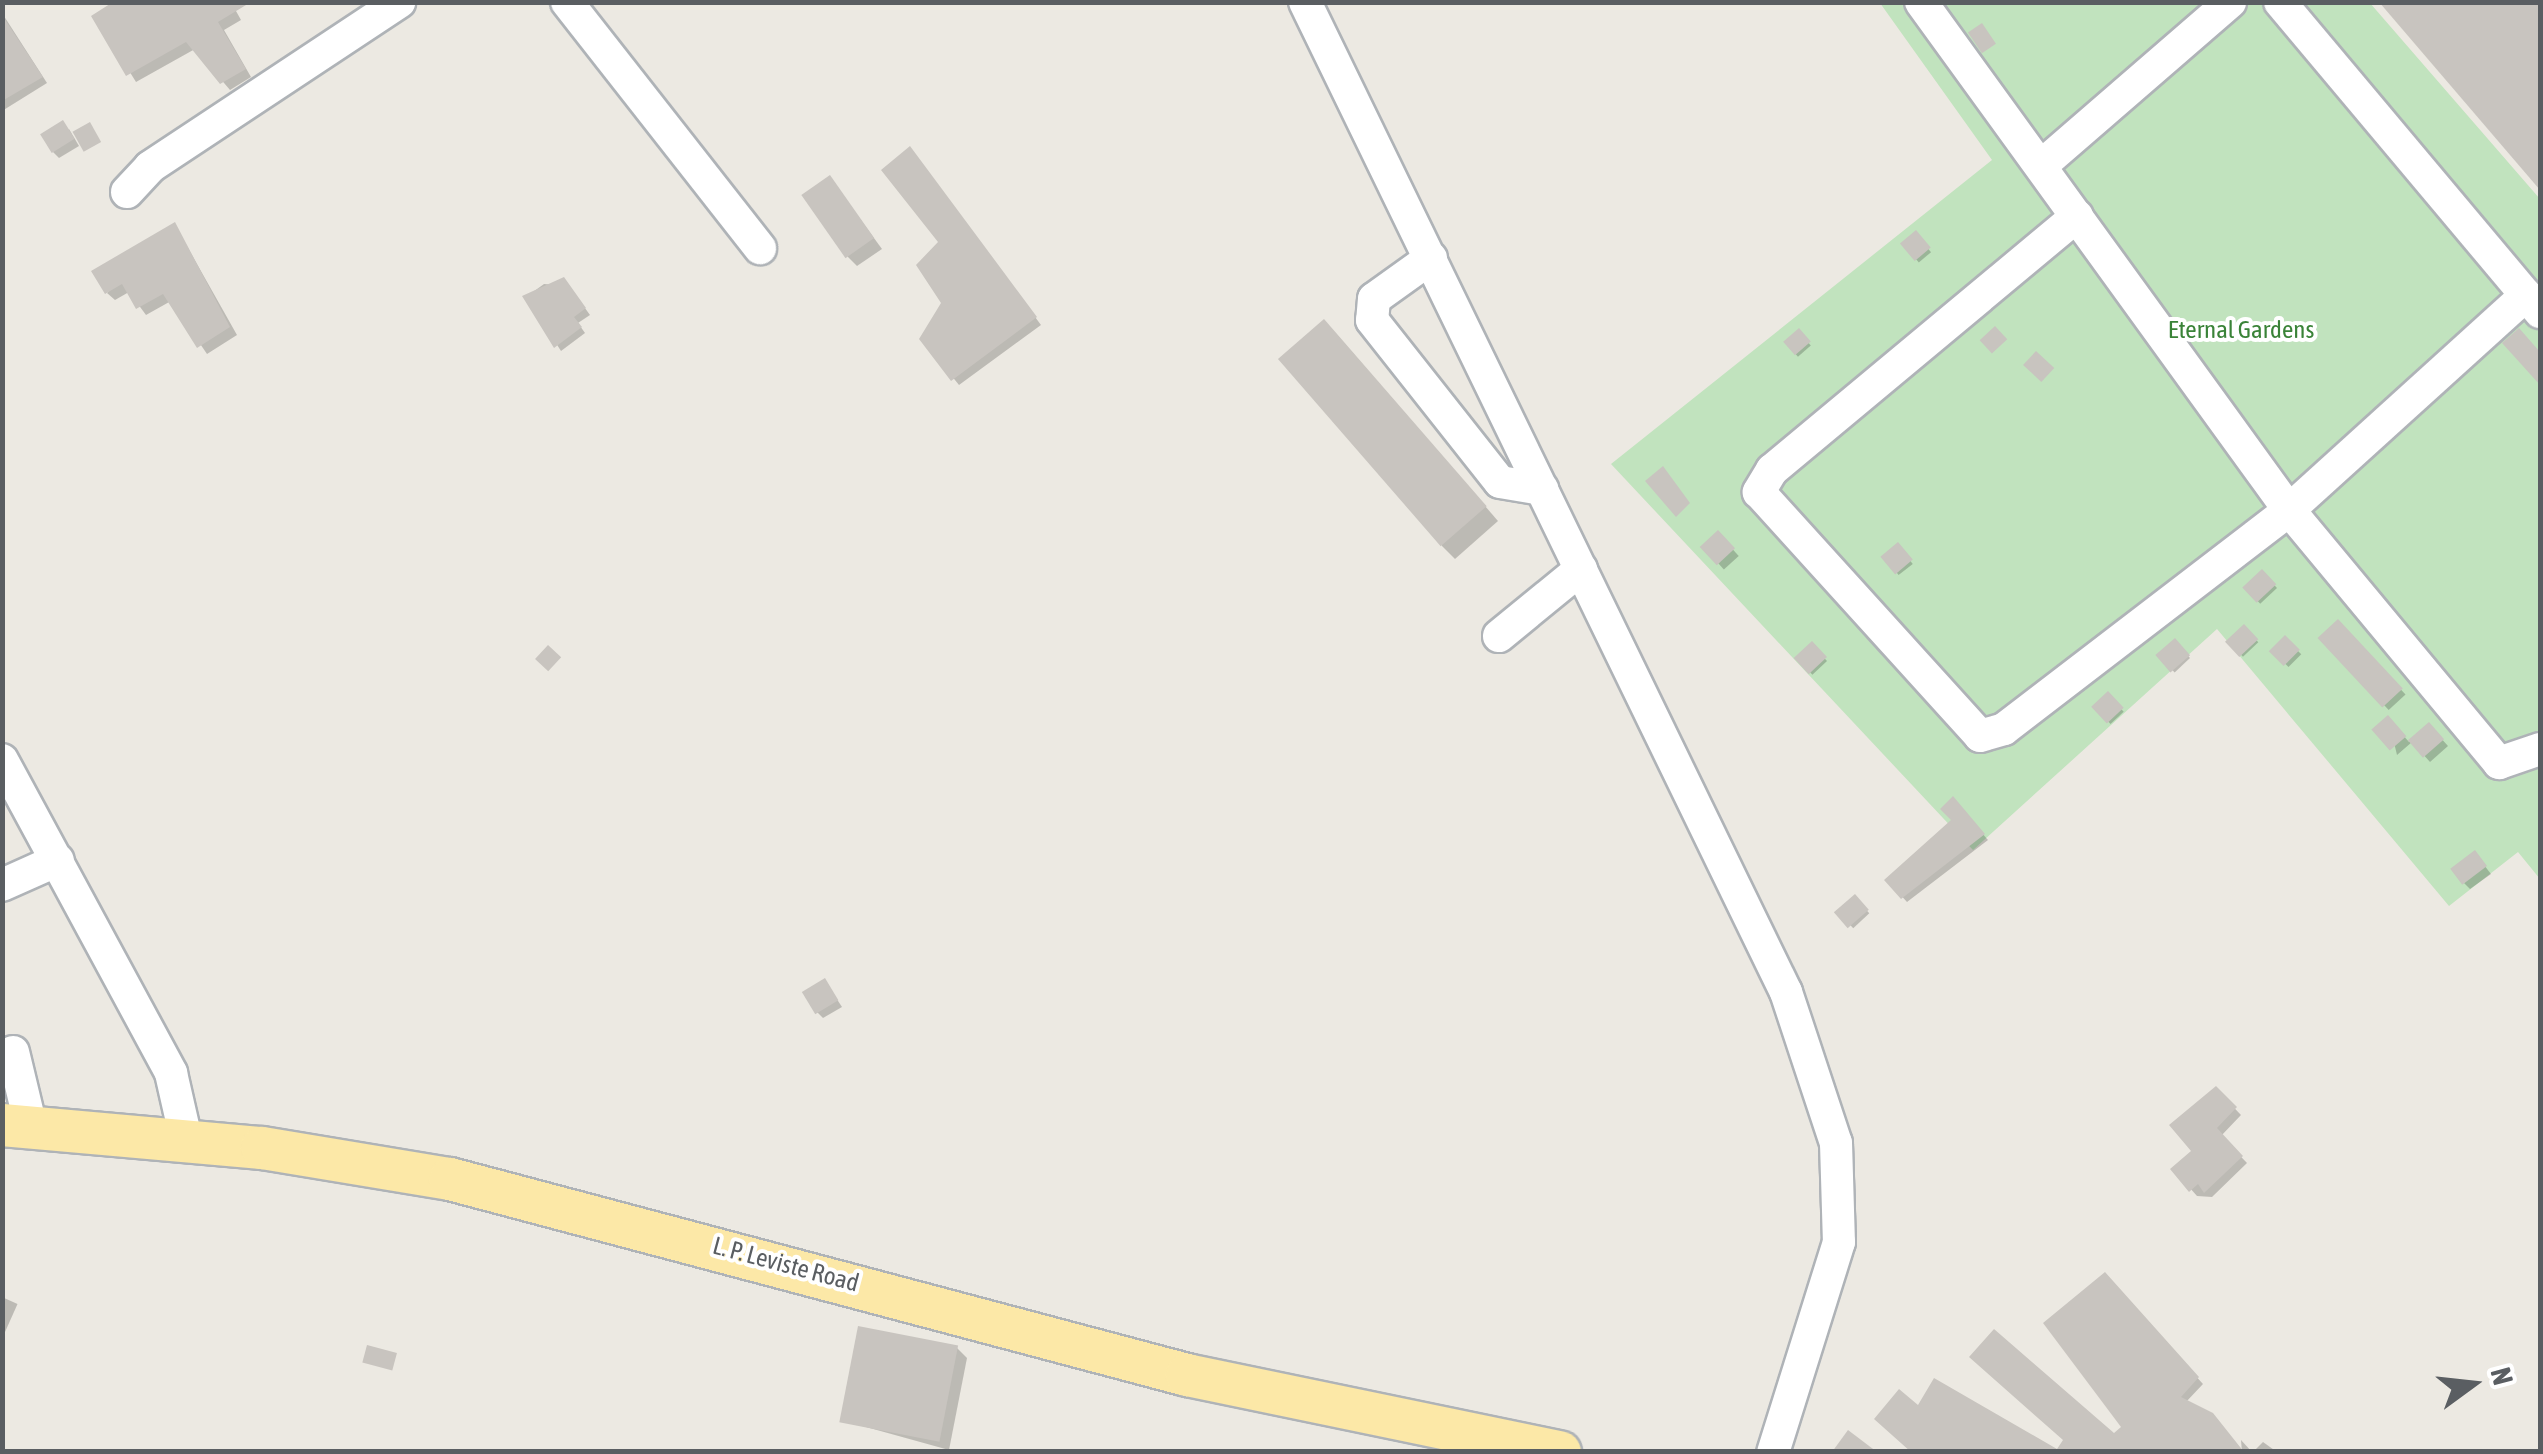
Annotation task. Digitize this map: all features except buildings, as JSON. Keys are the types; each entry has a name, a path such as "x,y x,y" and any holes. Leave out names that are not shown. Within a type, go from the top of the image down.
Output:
{"main road":[{"name":"L. P. Leviste Road","path":"16,1126 186,1139 450,1179 1187,1375 1560,1452"}],"street":[{"path":"127,192 150,166 399,2"},
{"path":"567,2 760,248"},
{"path":"1305,2 1786,992 1836,1143 1839,1242 1773,1452"},
{"path":"1921,2 2289,510 2499,762 2539,754"},
{"path":"2042,165 2230,2"},
{"path":"2077,216 1772,470 1759,492 1980,736 2004,728 2289,510 2533,304 2280,2"},
{"path":"1430,258 1374,300 1372,320 1500,482 1542,489"},
{"path":"1499,636 1581,569"},
{"path":"2,760 171,1073 186,1139"},
{"path":"2,884 58,860"},
{"path":"13,1052 16,1126"}],"green space":[{"name":"Eternal Gardens","path":"1880,3 2370,3 2540,199 2540,879 2518,852 2449,906 2217,629 1973,850 1611,464 1992,160"}]}
